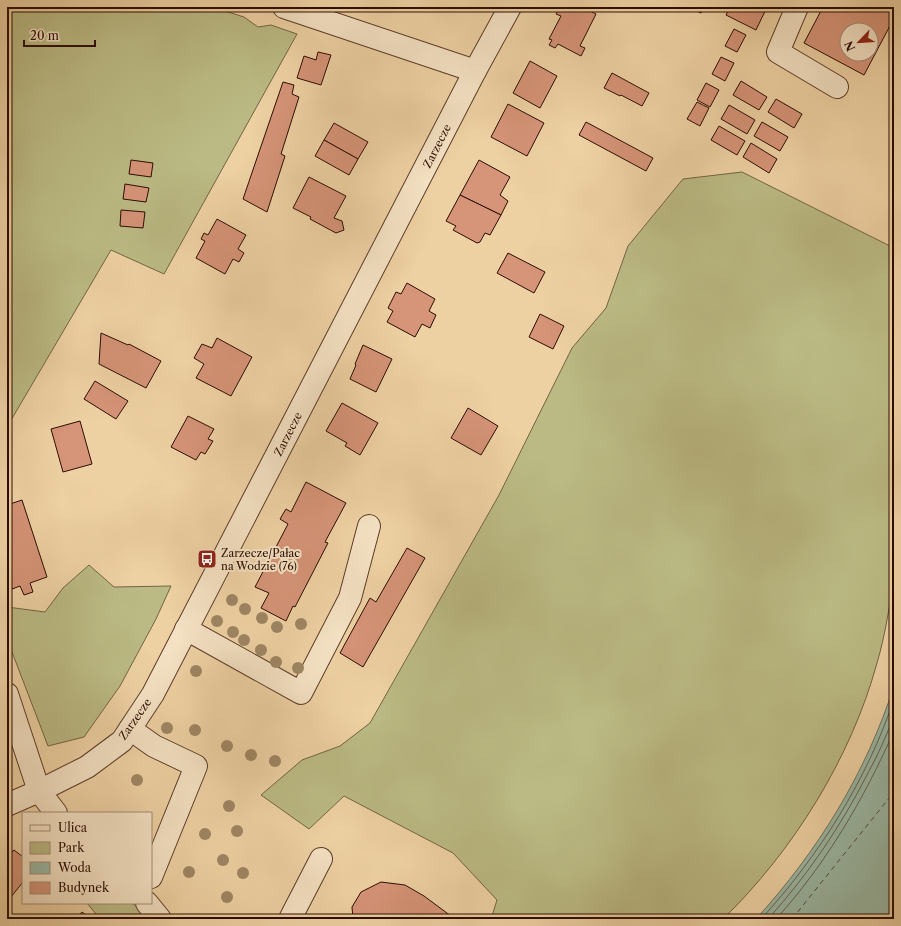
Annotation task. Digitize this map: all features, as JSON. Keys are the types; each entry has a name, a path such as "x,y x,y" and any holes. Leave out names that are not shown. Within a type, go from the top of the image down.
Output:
{"street":[{"path":"284,7 475,71"},
{"name":"Zarzecze","path":"7,805 39,791 87,766 122,741 153,694 475,71 510,7"},
{"path":"797,7 778,52 837,87"},
{"path":"186,628 301,693 350,598 369,526"},
{"path":"7,694 39,791 55,812"},
{"path":"130,729 154,746 196,766 152,875"},
{"path":"290,919 320,859"},
{"path":"148,904 160,919"}],"green space":[{"path":"7,7 212,7 244,17 258,27 271,25 297,34 164,274 111,250 7,427"},
{"path":"742,172 894,248 894,580 887,622 877,663 866,698 852,734 835,768 796,833 773,864 723,919 491,919 497,900 453,853 344,796 309,829 261,795 302,760 340,746 370,723 499,495 572,348 606,308 628,246 683,179"},
{"path":"89,565 114,587 171,586 156,619 120,686 84,737 48,746 7,639 7,607 45,612 63,588"},
{"path":"88,904 133,904 145,910 155,919 100,919"}],"water":[{"path":"894,686 894,919 756,919 800,866 838,810 869,750 883,718"}],"building":[{"path":"560,7 583,7 596,14 580,46 585,48 581,56 558,44 555,48 549,45 552,40 549,39 561,16 556,14"},
{"path":"689,7 704,7 701,13"},
{"path":"730,7 767,7 756,30 726,15"},
{"path":"823,7 894,7 894,18 879,46 879,22 839,22 839,62 804,43"},
{"path":"734,29 746,35 737,52 725,46"},
{"path":"318,52 331,55 321,85 297,78 304,56 316,60"},
{"path":"721,57 734,63 725,81 712,74"},
{"path":"530,61 557,76 540,108 513,93"},
{"path":"840,62 871,62 864,75"},
{"path":"612,73 649,93 642,106 604,88"},
{"path":"741,81 767,97 759,110 733,95"},
{"path":"283,82 294,85 292,94 299,97 281,154 285,156 267,212 243,199"},
{"path":"706,83 719,90 710,107 697,100"},
{"path":"776,99 802,114 794,128 768,112"},
{"path":"697,102 709,108 700,126 687,119"},
{"path":"508,104 544,123 527,156 491,137"},
{"path":"729,105 755,120 747,134 721,119"},
{"path":"586,122 653,158 646,171 579,135"},
{"path":"762,122 788,137 780,151 754,136"},
{"path":"334,123 368,142 358,159 324,140"},
{"path":"719,126 745,141 737,155 711,140"},
{"path":"324,140 358,159 349,175 315,156"},
{"path":"751,143 777,159 769,173 743,157"},
{"path":"131,160 153,163 151,177 129,174"},
{"path":"479,160 510,177 500,195 508,201 501,215 460,195"},
{"path":"309,177 346,196 334,218 342,221 344,230 336,233 310,219 311,217 293,208"},
{"path":"125,184 149,188 146,202 123,199"},
{"path":"460,195 501,215 490,235 485,233 480,242 477,243 453,230 456,226 446,221"},
{"path":"121,210 145,212 143,228 120,226"},
{"path":"217,219 246,235 238,249 244,253 239,262 233,259 225,274 196,258 205,241 201,239 204,233 208,235"},
{"path":"508,253 545,272 534,293 497,273"},
{"path":"407,283 435,299 429,311 436,315 430,328 422,324 415,337 387,322 393,311 388,308 396,292 401,294"},
{"path":"540,314 564,326 553,349 529,337"},
{"path":"101,333 128,345 129,344 161,361 146,388 99,364"},
{"path":"217,338 252,357 231,396 196,378 204,364 194,358 202,344 212,348"},
{"path":"363,345 392,359 376,392 350,379"},
{"path":"95,381 128,401 116,419 84,399"},
{"path":"342,403 378,423 360,455 345,446 347,443 326,431"},
{"path":"468,408 498,426 481,455 451,438"},
{"path":"188,416 214,429 208,439 213,441 205,454 201,452 196,460 171,447"},
{"path":"80,421 92,464 63,472 51,429"},
{"path":"306,482 346,503 325,542 328,543 295,607 293,606 286,621 261,608 269,593 255,587 288,524 280,519 286,509 291,512"},
{"path":"22,500 47,577 30,583 33,592 24,595 20,586 7,591 7,505"},
{"path":"407,548 425,558 363,667 340,653 370,598 376,602"},
{"path":"14,850 22,856 22,883 7,902 7,855 9,856"},
{"path":"381,882 405,885 424,896 455,919 353,919 352,907 361,892"},
{"path":"82,912 91,919 76,919"}],"ferry route":[{"path":"792,919 894,792"}],"place":[{"name":"Zarzecze/Pałac na Wodzie (76)","path":"207,559"}]}
